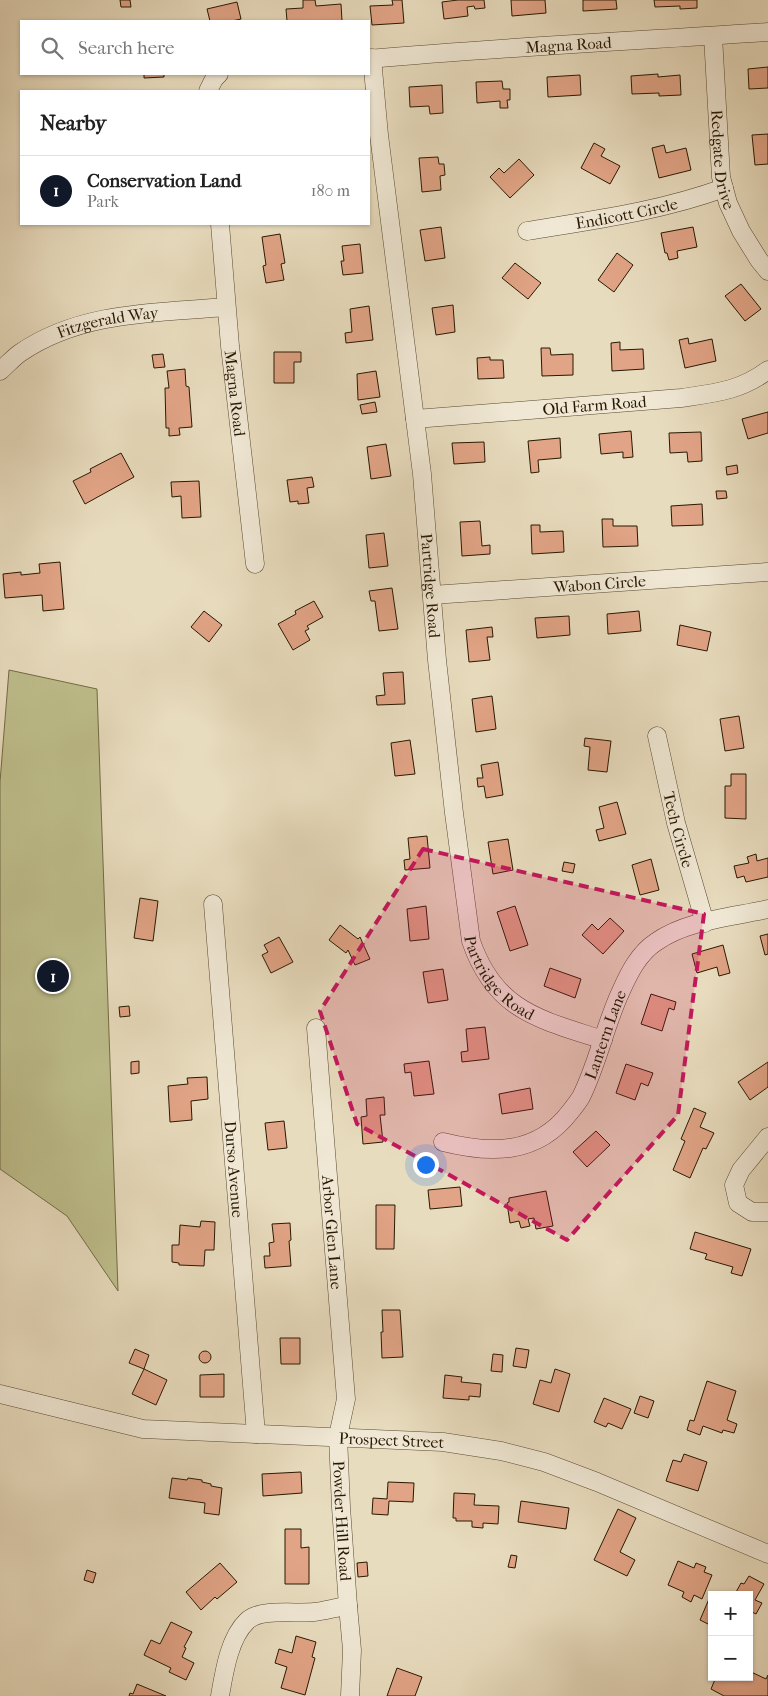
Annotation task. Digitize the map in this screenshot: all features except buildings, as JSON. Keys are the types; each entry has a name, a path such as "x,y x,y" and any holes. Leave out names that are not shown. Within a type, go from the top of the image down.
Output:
{"street":[{"name":"Magna Road","path":"371,58 768,32"},
{"name":"Redgate Drive","path":"713,36 718,143 724,188 728,204 741,230 768,271"},
{"name":"Partridge Road","path":"371,58 379,135 416,419 437,660 454,813 471,941 476,957 486,975 500,993 519,1008 564,1027 603,1040"},
{"path":"208,90 218,75"},
{"name":"Endicott Circle","path":"527,231 630,213 690,200 724,188"},
{"name":"Magna Road","path":"220,225 226,307 255,564"},
{"name":"Fitzgerald Way","path":"0,371 20,353 46,338 78,325 113,316 226,307"},
{"name":"Old Farm Road","path":"416,419 672,399 719,393 756,379 768,370"},
{"name":"Wabon Circle","path":"432,594 766,572"},
{"name":"Tech Circle","path":"657,736 676,823 704,923"},
{"name":"Durso Avenue","path":"213,904 256,1434"},
{"name":"Lantern Lane","path":"443,1142 464,1147 492,1150 520,1147 542,1139 561,1124 580,1099 590,1078 612,1012 624,984 639,958 656,942 678,930 768,909"},
{"name":"Arbor Glen Lane","path":"316,1028 346,1399 338,1436"},
{"path":"767,1142 741,1170 734,1185 738,1202 752,1212 768,1212"},
{"name":"Prospect Street","path":"0,1394 143,1429 443,1442 500,1451 544,1462 597,1482 768,1554"},
{"name":"Powder Hill Road","path":"338,1436 341,1507 352,1650 350,1696"},
{"name":"Powder Hill Road","path":"220,1696 232,1645 239,1630 248,1619 280,1612 314,1612 348,1606"}],"highlighted area":[{"path":"423,849 704,914 678,1115 567,1240 357,1124 320,1011"}],"green space":[{"path":"9,670 97,689 118,1291 67,1216 0,1169 0,782"}],"place":[{"name":"Conservation Land","path":"53,976"}]}
